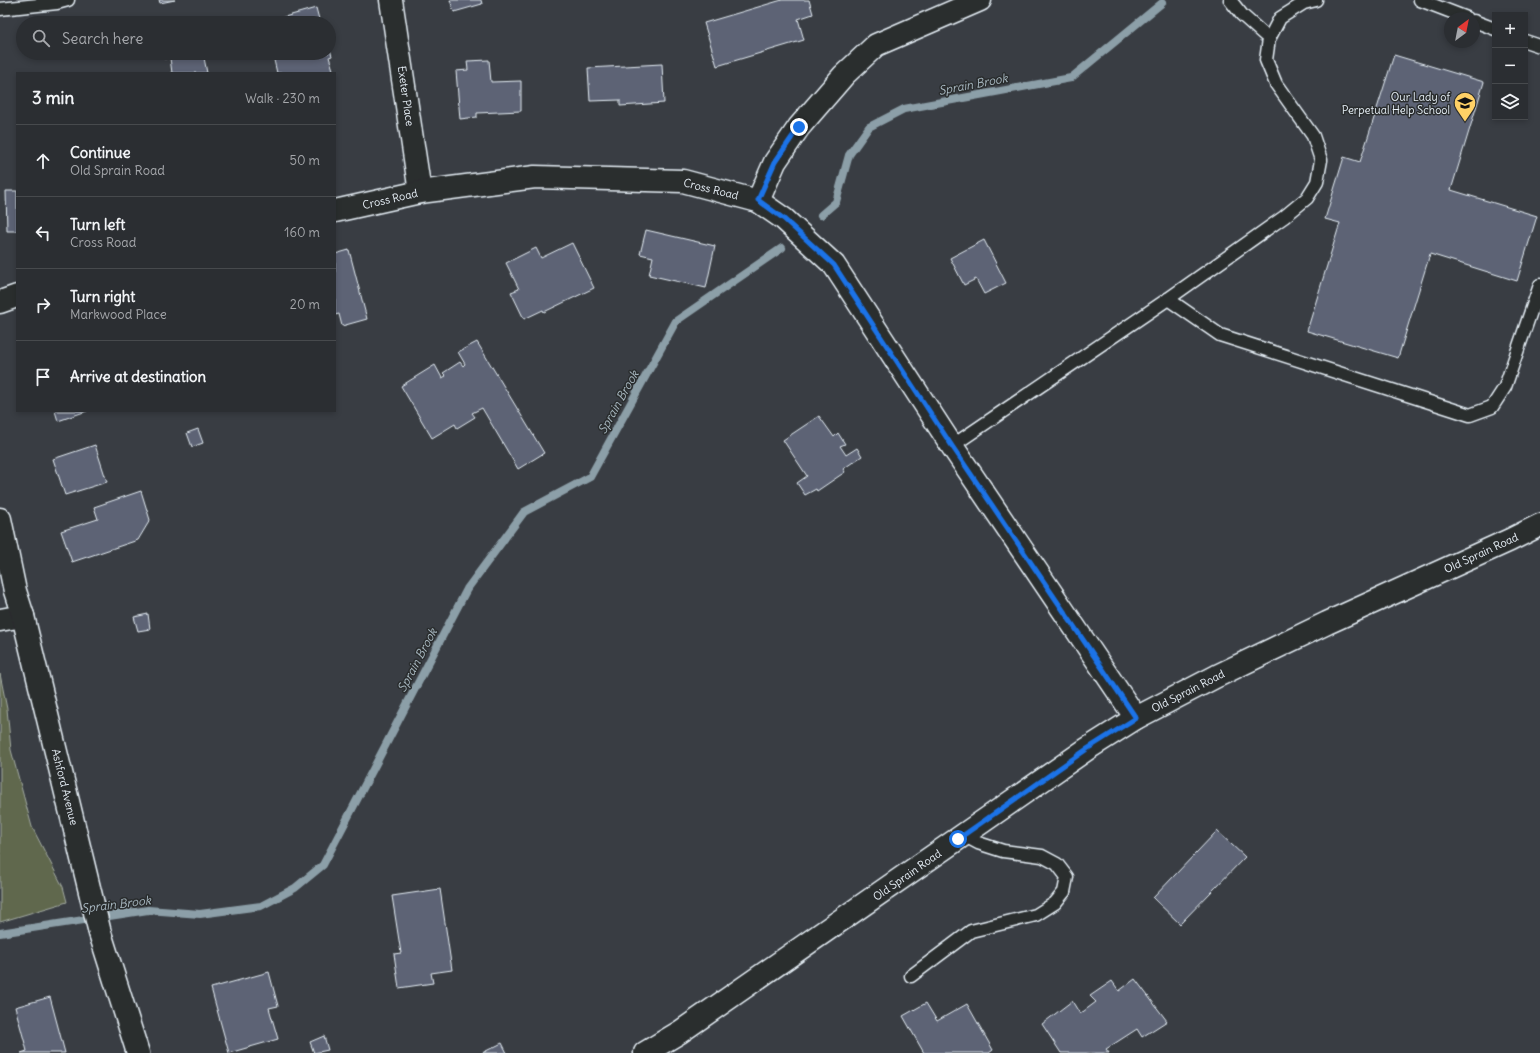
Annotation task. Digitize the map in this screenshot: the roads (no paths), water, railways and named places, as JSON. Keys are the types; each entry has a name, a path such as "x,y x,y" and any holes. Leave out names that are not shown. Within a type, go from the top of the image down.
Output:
{"street":[{"name":"Exeter Place","path":"392,0 420,192"},
{"path":"758,200 775,162 799,127 844,76 876,45 980,0"},
{"name":"Cross Road","path":"336,211 420,192 535,177 683,181 758,200 784,219 834,265 952,446 1136,718"},
{"path":"0,302 16,296"},
{"name":"Ashford Avenue","path":"0,520 15,590 23,616 100,933 138,1053"},
{"name":"Old Sprain Road","path":"645,1053 680,1032 1087,749 1136,718 1217,676 1327,623 1540,525"},
{"path":"0,620 23,616"}],"lane":[{"path":"0,8 57,3 68,0"},
{"path":"1230,0 1242,15 1269,39"},
{"path":"952,446 1284,218 1307,198 1317,182 1321,160 1313,136 1276,84 1266,60 1269,39 1280,18 1304,3 1316,0"},
{"path":"1420,0 1451,12"},
{"path":"1480,23 1492,28"},
{"path":"1528,42 1540,46"},
{"path":"1168,299 1220,335 1470,415 1492,407 1506,387 1540,285"},
{"path":"911,976 970,931 1036,915 1056,903 1064,892 1067,877 1057,864 1042,856 1003,851 978,843 963,835"}],"waterway":[{"name":"Sprain Brook","path":"821,215 836,202 849,155 869,127 904,109 1071,78 1162,3"},
{"name":"Sprain Brook","path":"0,933 148,910 200,914 261,906 295,888 323,865 467,589 524,512 590,477 676,321 782,248"}],"place":[{"name":"Our Lady of Perpetual Help School","path":"1465,122"}]}
